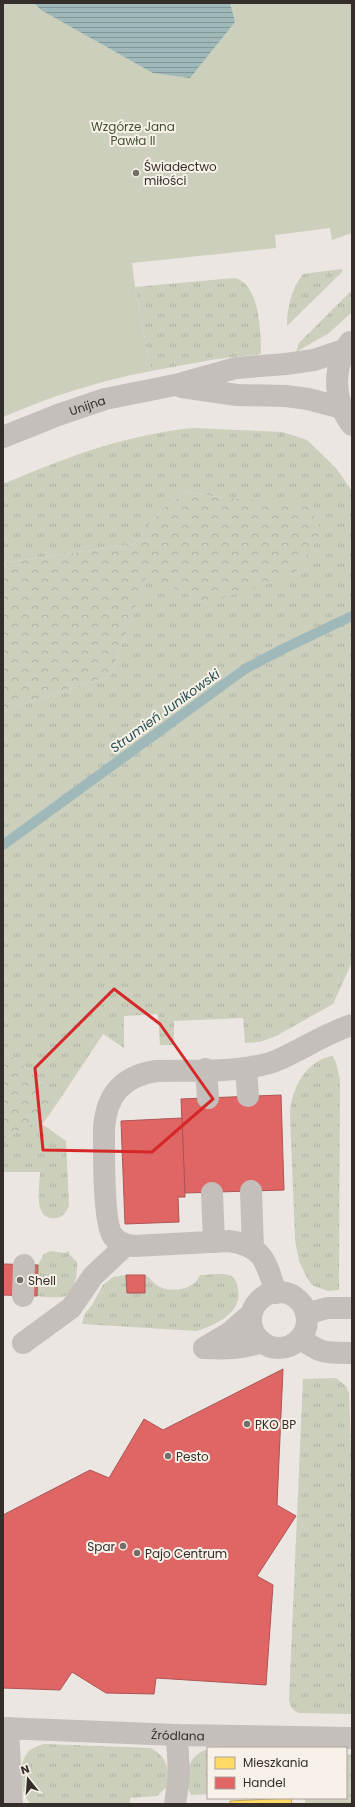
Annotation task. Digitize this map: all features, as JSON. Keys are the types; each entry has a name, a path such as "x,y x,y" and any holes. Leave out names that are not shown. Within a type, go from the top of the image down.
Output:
{"street":[{"name":"Unijna","path":"3,437 58,415 105,399 175,385 236,368 314,360 348,345"},
{"path":"347,416 337,389 338,369 348,345"},
{"name":"Unijna","path":"175,385 237,395 286,396 308,399 347,416"},
{"path":"276,1292 268,1267 262,1257 243,1243 229,1241 134,1246 126,1245 113,1236 107,1221 104,1116 108,1104 114,1094 133,1078 144,1073 156,1071 246,1068 261,1065 280,1059 329,1033 352,1025"},
{"path":"246,1068 248,1096"},
{"path":"206,1069 208,1098"},
{"path":"251,1191 253,1249"},
{"path":"212,1193 214,1242"},
{"path":"23,1343 71,1308 93,1276 126,1245"},
{"path":"23,1296 24,1265"},
{"path":"251,1314 253,1330 256,1337 262,1342 278,1348 294,1344 305,1331 306,1314 298,1301 284,1293 276,1292 260,1300 251,1314 229,1333 204,1348 232,1350 248,1347 262,1342"},
{"path":"306,1314 327,1308 352,1308"},
{"path":"300,1338 311,1347 325,1353 352,1353"},
{"path":"5,1728 12,1804"},
{"name":"Źródlana","path":"5,1728 177,1735 352,1738"},
{"path":"175,1804 179,1776 177,1735"}],"highlighted area":[{"path":"114,989 160,1024 213,1099 152,1152 43,1150 35,1068"}],"green space":[{"name":"Wzgórze Jana Pawła II","path":"3,3 352,3 352,233 332,240 330,228 275,235 276,248 132,263 135,287 151,371 112,379 76,390 39,402 3,417"},
{"path":"342,269 342,272 287,326 290,299 295,286 303,274"},
{"path":"234,278 243,282 249,289 254,299 259,322 261,354 217,359 151,371 135,287"},
{"path":"352,290 352,312 329,333 296,352 299,343"},
{"path":"194,428 282,432 307,440 336,468 352,491 352,962 333,1004 276,1036 260,1042 245,1043 243,1018 174,1021 174,1045 160,1045 158,1014 124,1016 124,1048 103,1034 58,1102 29,1070 3,1049 3,711 110,676 147,575 207,603 224,498 186,492 162,509 134,544 3,563 3,484 96,448 144,436"},
{"path":"186,492 224,498 309,504 322,532 293,576 207,603 147,576 110,676 3,711 3,563 134,544 162,509"},
{"path":"3,1049 29,1070 58,1102 49,1115 3,1139"},
{"path":"333,1056 340,1080 339,1290 327,1291 312,1285 299,1261 295,1240 290,1113 293,1095 297,1085 308,1069 315,1063"},
{"path":"49,1115 42,1124 66,1141 69,1206 61,1217 56,1218 48,1217 43,1214 40,1208 40,1172 3,1172 3,1139"},
{"path":"51,1251 65,1253 69,1251 69,1254 77,1262 77,1271 73,1288 62,1297 37,1296 38,1265 44,1254"},
{"path":"126,1275 127,1293 145,1293 145,1275 161,1288 174,1290 193,1284 200,1275 228,1275 233,1277 236,1281 238,1297 236,1305 226,1317 197,1331 82,1324 84,1315 92,1305 103,1285 113,1277"},
{"path":"336,1378 346,1386 349,1393 352,1477 352,1714 299,1713 292,1708 289,1699 303,1379"},
{"path":"44,1744 151,1748 161,1755 166,1764 168,1769 168,1786 157,1796 130,1798 130,1804 31,1804 27,1800 22,1788 21,1767 23,1760 30,1751"},
{"path":"207,1750 207,1794 191,1795 187,1782 188,1769 190,1763 199,1753"},
{"path":"347,1754 352,1755 352,1804 305,1804 305,1799 347,1799"}],"water":[{"path":"34,3 230,3 235,22 190,78 153,73 41,10"}],"building: Mieszkania":[{"path":"291,1799 292,1804 230,1804 230,1801"}],"building: Handel":[{"path":"281,1095 284,1190 185,1193 181,1099"},
{"path":"182,1118 185,1197 178,1197 179,1222 125,1224 121,1121"},
{"name":"Shell","path":"3,1264 38,1265 37,1296 3,1295"},
{"path":"126,1275 145,1275 145,1293 127,1293"},
{"name":"Pajo Centrum","path":"283,1369 277,1505 296,1516 257,1576 273,1585 266,1685 156,1678 154,1694 106,1693 72,1672 60,1690 3,1688 3,1515 90,1470 109,1478 144,1419 163,1430"}],"waterway":[{"name":"Strumień Junikowski","path":"3,845 245,669 352,616"}],"place":[{"name":"Świadectwo miłości","path":"136,173"},
{"name":"Shell","path":"20,1280"},
{"name":"PKO BP","path":"247,1424"},
{"name":"Pesto","path":"168,1456"},
{"name":"Spar","path":"123,1546"},
{"name":"Pajo Centrum","path":"137,1553"}]}
